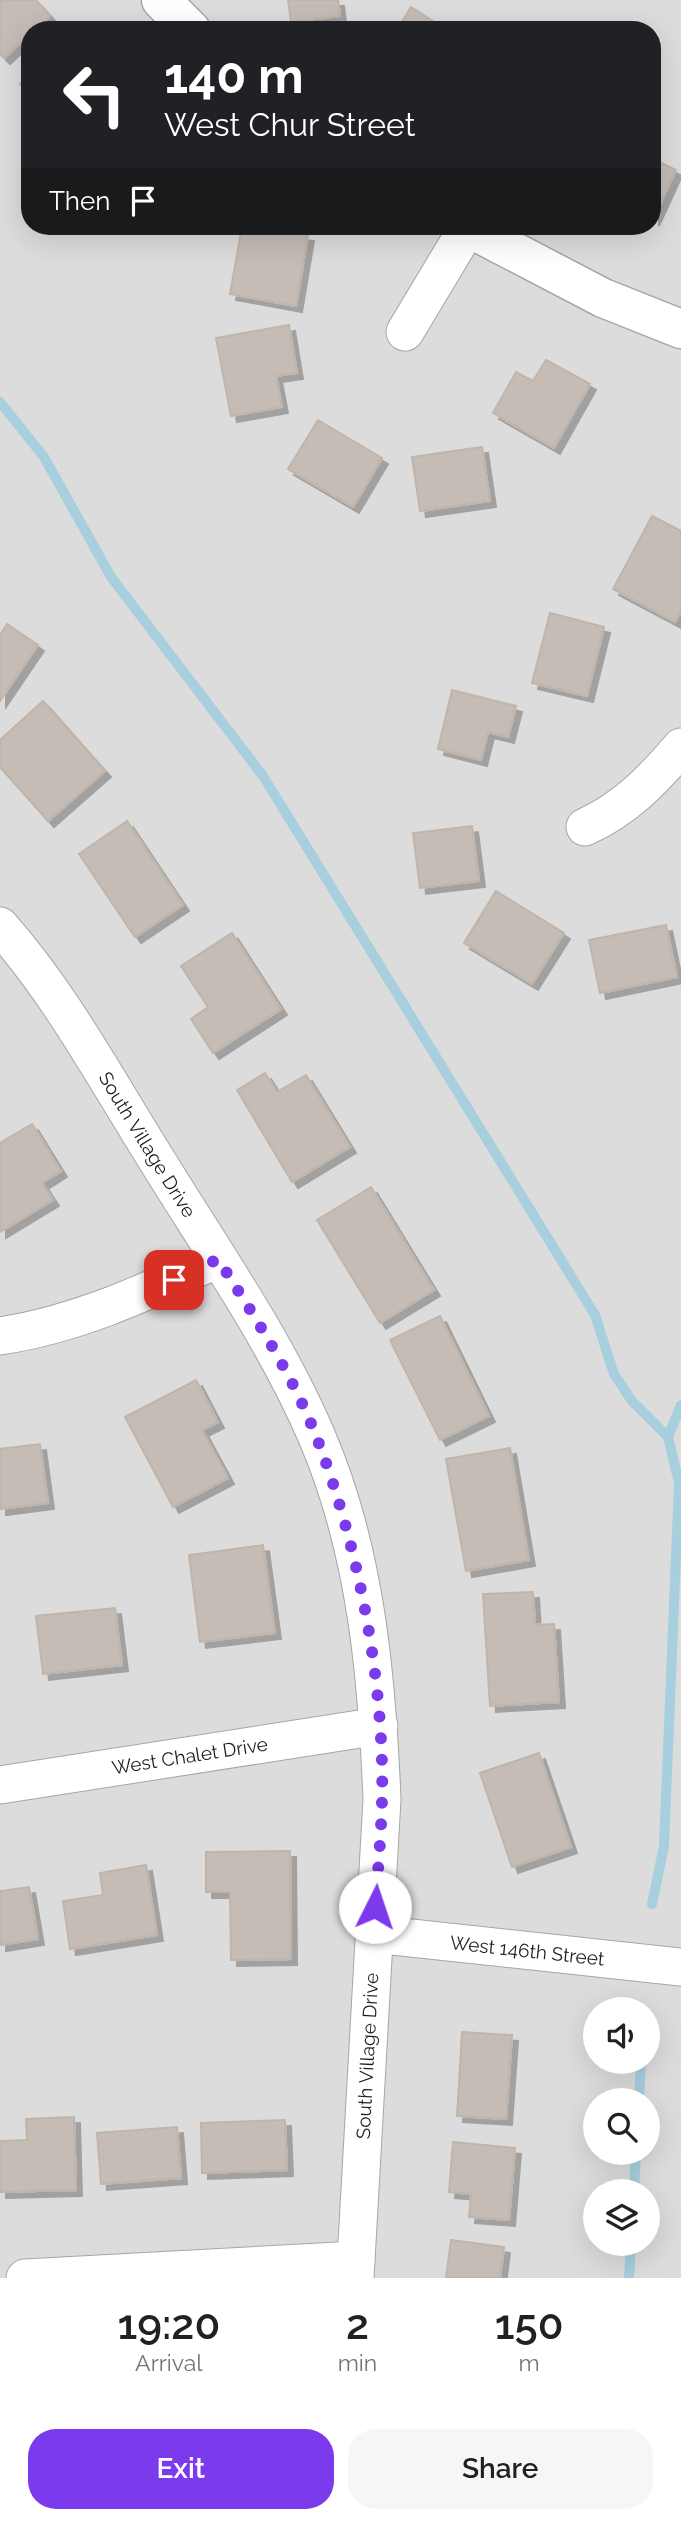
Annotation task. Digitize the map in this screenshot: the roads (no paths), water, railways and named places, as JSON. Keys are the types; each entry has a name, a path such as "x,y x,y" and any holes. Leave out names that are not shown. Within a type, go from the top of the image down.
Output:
{"street":[{"path":"161,0 182,21"},
{"path":"405,332 461,235"},
{"path":"481,235 603,298 681,330"},
{"path":"585,827 609,817 637,795 681,747"},
{"name":"South Village Drive","path":"0,926 68,1019 289,1377 318,1439 337,1493 367,1618 379,1726 382,1799 355,2269"},
{"path":"0,1336 37,1330 108,1310 218,1259"},
{"name":"West Chalet Drive","path":"0,1784 379,1726"},
{"name":"West 146th Street","path":"374,1934 681,1967"},
{"path":"25,2278 355,2269"}],"waterway":[{"path":"0,402 44,457 111,577 263,776 595,1315 614,1374 632,1401 668,1437 679,1483 664,1846 652,1904"},
{"path":"668,1437 681,1405"},
{"path":"640,2074 640,2088"},
{"path":"635,2165 635,2179"},
{"path":"629,2278 630,2256"}]}
